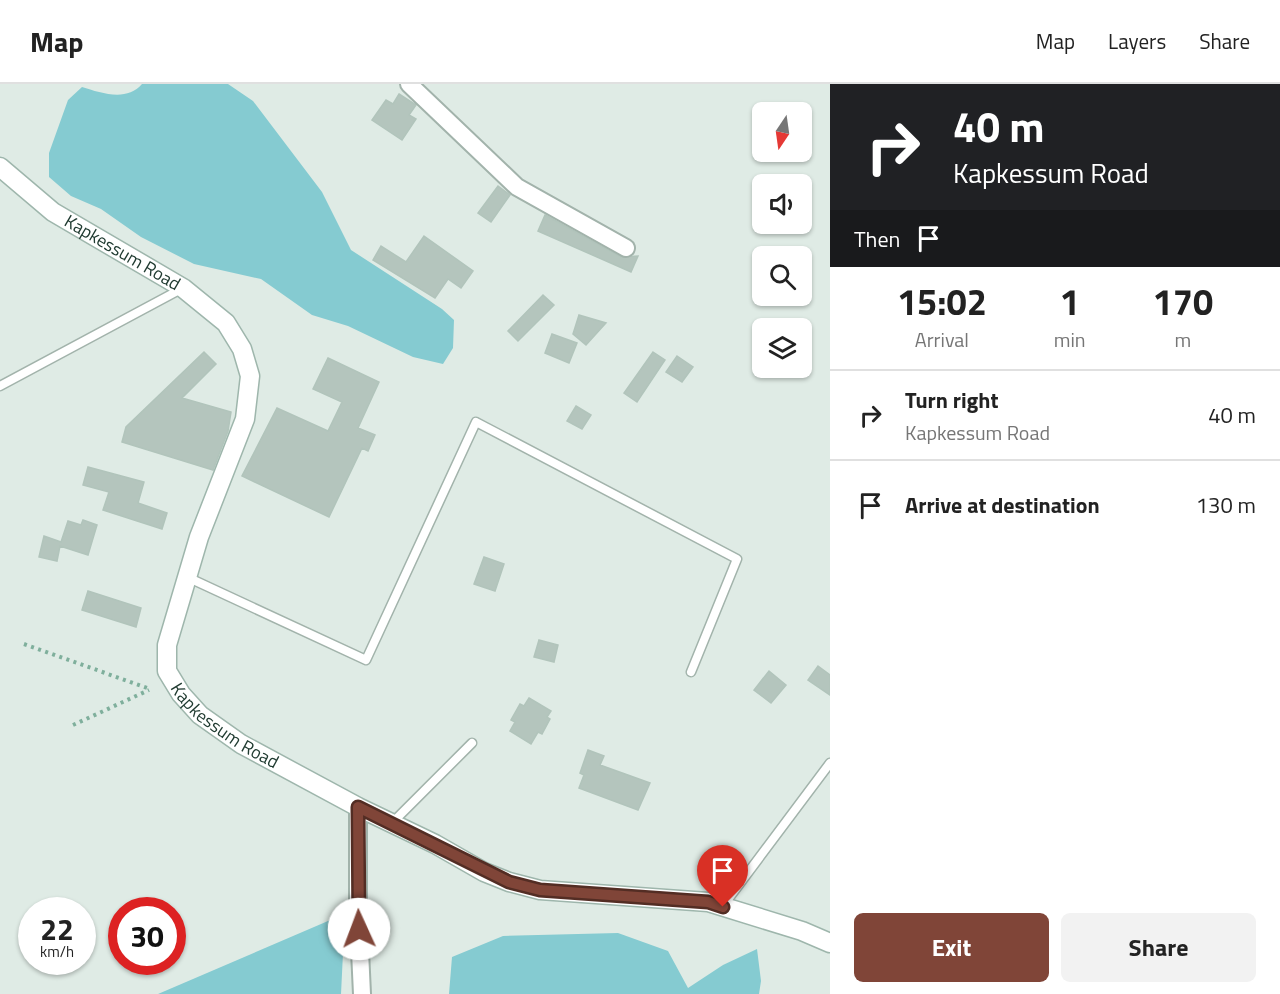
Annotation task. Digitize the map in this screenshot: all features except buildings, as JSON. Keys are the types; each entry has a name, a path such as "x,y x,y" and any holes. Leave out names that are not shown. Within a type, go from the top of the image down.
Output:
{"street":[{"path":"409,84 517,187 626,248"},
{"name":"Kapkessum Road","path":"0,167 53,212 183,288 226,323 243,349 250,376 245,418 199,537 167,645 167,671 181,694 201,716 241,744 484,872 509,882 540,890 708,902 802,931 830,943"},
{"path":"358,807 358,907 362,994"}],"lane":[{"path":"0,386 183,288"},
{"path":"187,577 366,660 476,422 738,559 691,672"},
{"path":"391,823 472,743"},
{"path":"723,907 830,763"}],"path":[{"path":"24,644 150,689"},
{"path":"73,725 172,679"}],"water":[{"path":"142,84 228,84 253,101 322,192 351,250 442,309 454,320 453,348 443,364 413,357 348,326 312,315 261,279 194,264 141,237 101,209 71,196 49,177 49,153 68,100 82,87 105,93 121,94 136,90"},
{"path":"335,918 343,953 341,994 158,994"},
{"path":"618,933 668,951 688,988 723,965 757,949 761,981 759,994 449,994 452,957 503,936"}],"route":[{"path":"359,929 358,807 435,844 484,872 509,882 540,890 708,902 723,907"}]}
